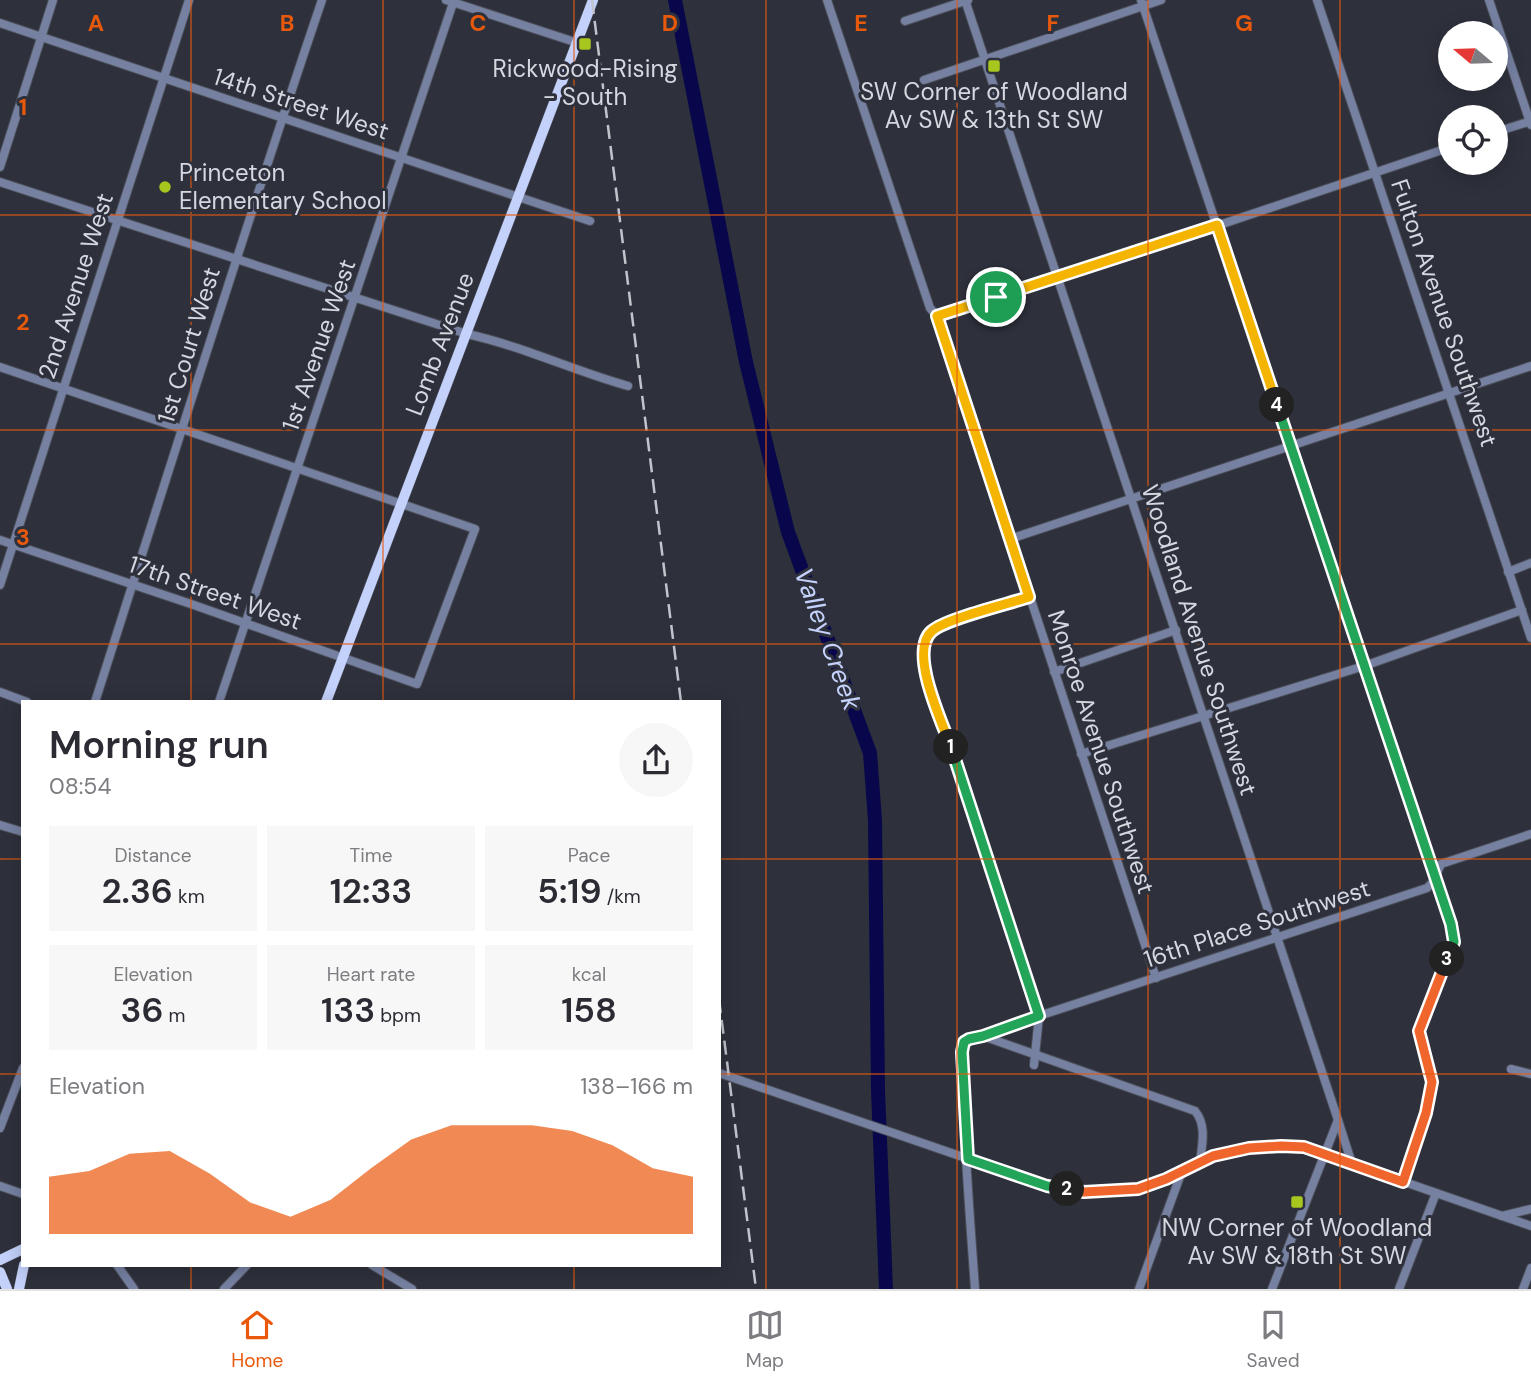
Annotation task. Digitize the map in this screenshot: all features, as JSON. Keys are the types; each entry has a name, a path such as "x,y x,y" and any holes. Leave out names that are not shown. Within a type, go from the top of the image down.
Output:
{"main road":[{"name":"Lomb Avenue","path":"327,700 593,0"},
{"path":"0,1260 21,1250"},
{"path":"19,1289 24,1267"},
{"path":"0,1272 7,1289"}],"street":[{"path":"0,167 53,0"},
{"name":"2nd Avenue West","path":"0,584 189,0"},
{"name":"1st Court West","path":"96,700 236,258 322,0"},
{"path":"827,0 930,308 937,316 1438,152"},
{"path":"905,21 966,0"},
{"name":"Woodland Avenue Southwest","path":"966,0 1352,1164"},
{"path":"924,80 1142,3 1161,0"},
{"name":"Fulton Avenue Southwest","path":"1317,0 1531,638"},
{"path":"1489,0 1531,122 1508,129"},
{"path":"451,1 578,43"},
{"name":"1st Avenue West","path":"220,700 402,158 451,1"},
{"path":"1142,3 1451,924 1454,942 1419,1031 1432,1082 1426,1113 1403,1182"},
{"name":"14th Street West","path":"0,23 590,221"},
{"path":"0,181 487,339 590,376 628,386"},
{"name":"Monroe Avenue Southwest","path":"937,316 1156,978"},
{"path":"1010,539 1531,366"},
{"path":"0,367 402,503"},
{"name":"17th Street West","path":"0,540 247,623 417,684 475,529 402,503"},
{"path":"1508,572 1531,564"},
{"path":"1029,597 937,627 930,632 924,643 922,658 1039,1016 1034,1065"},
{"path":"1081,754 1364,666 1522,610"},
{"path":"1054,672 1176,630"},
{"path":"0,692 22,700"},
{"path":"0,825 21,831"},
{"name":"16th Place Southwest","path":"983,1036 1427,888 1441,864 1531,834"},
{"path":"975,1289 962,1052 966,1040 983,1036 1195,1111 1200,1117 1203,1130 1200,1163"},
{"path":"1511,1069 1531,1074"},
{"path":"0,1128 21,1073"},
{"path":"721,1074 1047,1186 1084,1192 1138,1189 1213,1156 1263,1147 1304,1147 1531,1226"},
{"path":"1272,1289 1338,1121"},
{"path":"1139,1289 1182,1171"},
{"path":"0,1186 21,1193"},
{"path":"1399,1289 1436,1193"},
{"path":"1502,1216 1531,1209"},
{"path":"118,1267 134,1289"},
{"path":"226,1287 245,1267"},
{"path":"375,1267 412,1289"},
{"path":"1523,1289 1531,1268"}],"waterway":[{"name":"Valley Creek","path":"675,0 746,362 788,532 870,753 875,820 878,1090 886,1289"}],"railway":[{"path":"592,0 681,700"},
{"path":"721,1015 756,1289"}],"place":[{"name":"Rickwood-Rising - South","path":"585,44"},
{"name":"SW Corner of Woodland Av SW & 13th St SW","path":"994,66"},
{"name":"Princeton Elementary School","path":"165,187"},
{"name":"NW Corner of Woodland Av SW & 18th St SW","path":"1297,1202"}],"route":[{"path":"1217,225 1451,924 1454,942 1419,1031 1432,1082 1426,1113 1403,1182 1304,1147 1249,1148 1213,1156 1166,1179 1138,1189 1084,1192 1047,1186 968,1159 962,1052 964,1042 1039,1016 922,658 925,639 937,627 1029,597 937,316 996,297 1217,225"}]}
